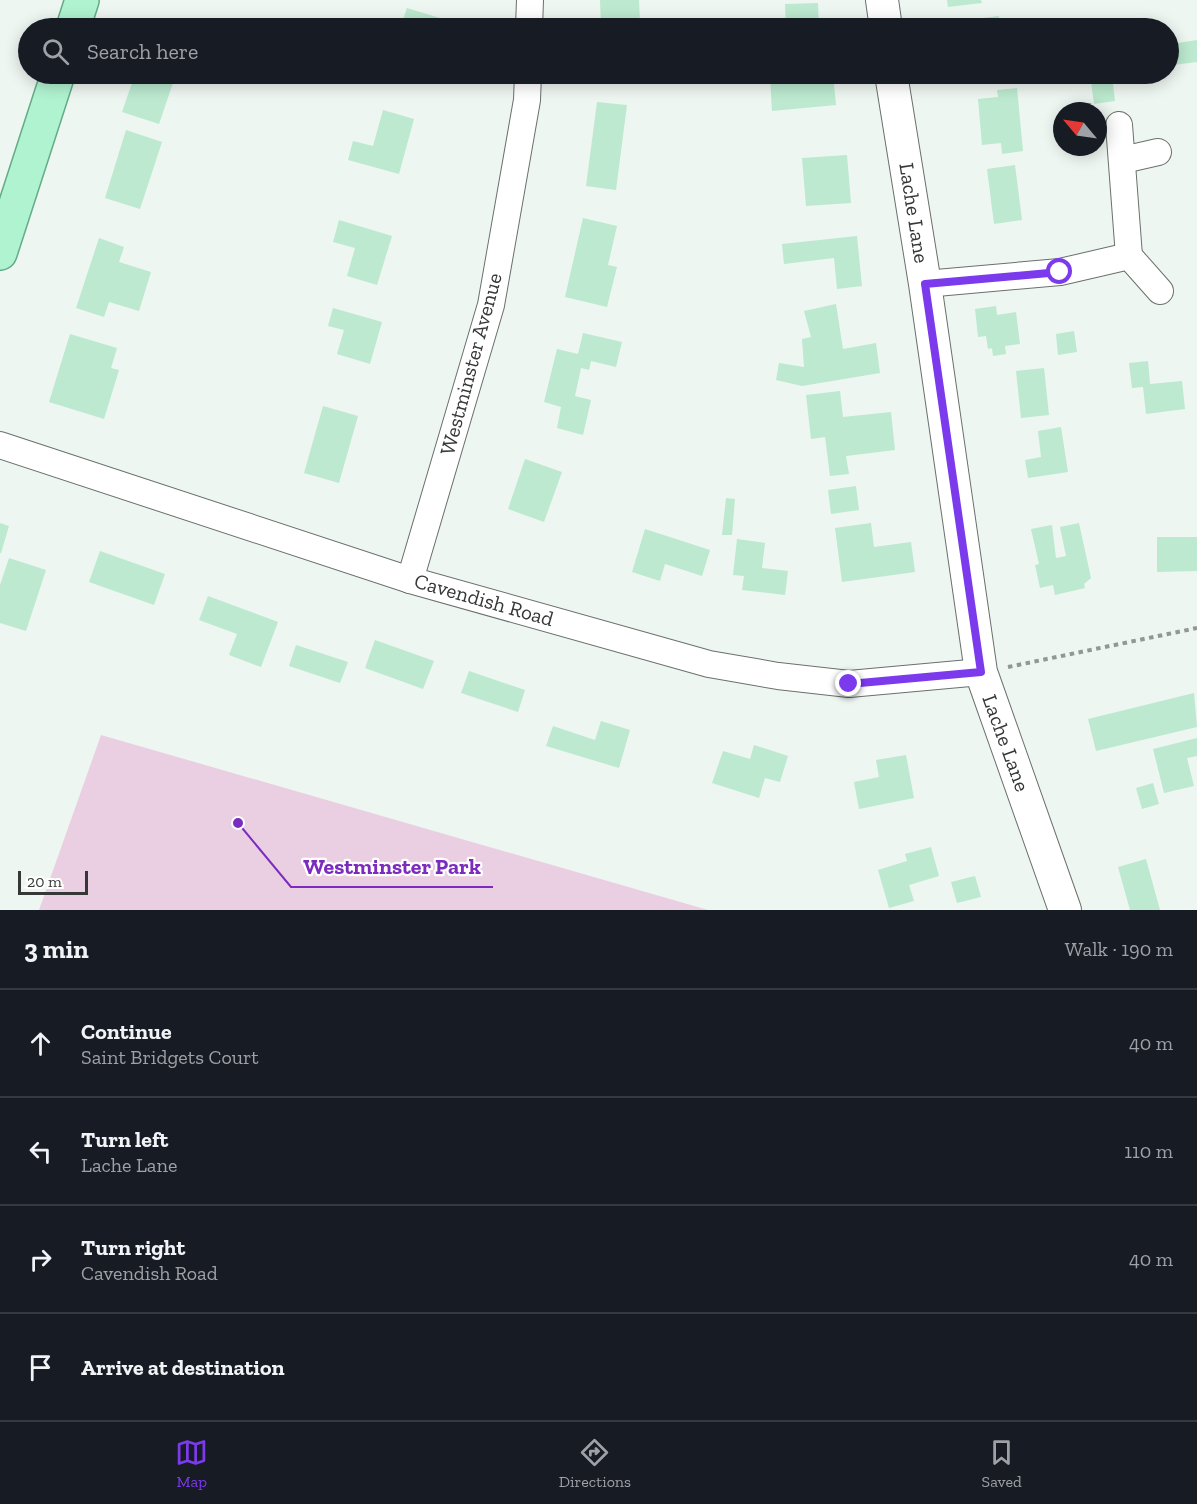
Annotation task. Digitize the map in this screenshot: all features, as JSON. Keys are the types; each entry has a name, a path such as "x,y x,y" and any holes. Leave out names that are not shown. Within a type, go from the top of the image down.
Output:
{"main road":[{"path":"76,18 82,0"},
{"path":"0,253 55,84"}],"street":[{"path":"529,18 530,0"},
{"path":"882,0 885,18"},
{"name":"Westminster Avenue","path":"410,580 491,305 527,100 528,84"},
{"name":"Lache Lane","path":"893,84 925,284 981,672 1065,910"},
{"path":"1119,125 1129,256 1160,291"},
{"path":"1123,160 1158,152"},
{"path":"925,284 1060,272 1129,256"},
{"name":"Cavendish Road","path":"0,445 410,580 709,664 778,676 849,684 981,672"}],"path":[{"path":"981,672 1197,628"}],"shaded area":[{"path":"101,735 708,910 39,910"}],"building":[{"path":"600,0 639,0 640,18 601,18"},
{"path":"947,0 981,0 982,3 948,7"},
{"path":"818,3 819,18 786,18 785,4"},
{"path":"407,8 440,18 404,18"},
{"path":"1197,40 1197,62 1179,64 1179,43"},
{"path":"132,84 173,84 159,124 122,112"},
{"path":"770,84 834,84 836,105 772,111"},
{"path":"1091,84 1113,84 1115,101 1094,102"},
{"path":"1017,88 1023,151 1002,154 1001,143 982,145 978,99 998,97 997,90"},
{"path":"597,102 627,105 616,190 586,186"},
{"path":"383,110 414,119 399,174 348,160 353,141 373,146"},
{"path":"126,130 162,142 140,209 105,198"},
{"path":"847,155 851,203 806,206 802,158"},
{"path":"1015,165 1022,220 994,224 987,169"},
{"path":"583,218 617,226 608,265 617,267 607,307 565,297"},
{"path":"339,220 392,236 377,285 347,276 355,248 333,242"},
{"path":"857,236 862,286 837,289 834,258 784,264 782,244"},
{"path":"99,238 124,247 119,262 151,272 139,311 109,302 104,317 76,308"},
{"path":"836,304 843,349 876,343 880,373 802,386 776,380 779,363 804,367 802,339 811,337 804,311"},
{"path":"996,306 997,315 1016,312 1020,344 1005,346 1006,354 993,356 992,348 988,349 986,336 978,337 975,309"},
{"path":"333,308 382,322 370,364 337,354 344,330 328,326"},
{"path":"1074,331 1077,352 1058,355 1056,334"},
{"path":"583,333 622,342 616,367 591,361 589,370 581,368 575,396 591,400 583,435 557,428 561,407 544,402 557,349 578,354"},
{"path":"70,334 117,348 111,368 119,370 104,419 49,402"},
{"path":"1148,361 1150,384 1182,381 1185,409 1146,414 1143,387 1132,388 1129,363"},
{"path":"1044,368 1049,415 1021,418 1016,371"},
{"path":"840,391 843,417 891,412 895,450 846,456 849,474 830,476 825,437 811,439 806,395"},
{"path":"323,406 358,416 339,483 304,473"},
{"path":"1061,427 1068,472 1028,478 1025,460 1041,457 1038,431"},
{"path":"525,459 562,472 544,522 508,509"},
{"path":"856,486 859,510 831,514 828,490"},
{"path":"726,498 735,499 732,535 722,535"},
{"path":"0,523 9,526 1,553 0,553"},
{"path":"871,523 874,547 911,542 915,572 842,582 835,528"},
{"path":"1079,523 1091,578 1084,584 1085,588 1055,595 1053,585 1040,588 1035,565 1039,564 1031,529 1052,525 1056,558 1066,556 1060,527"},
{"path":"645,529 710,550 702,576 665,564 660,581 632,572"},
{"path":"1157,537 1197,537 1197,571 1157,572"},
{"path":"737,539 765,543 762,568 788,571 785,595 742,590 744,576 733,575"},
{"path":"100,551 165,574 154,605 89,582"},
{"path":"9,558 46,570 26,631 0,623 0,585"},
{"path":"208,596 278,622 261,667 229,655 237,634 199,620"},
{"path":"375,640 434,661 423,689 365,668"},
{"path":"296,645 348,662 340,683 289,666"},
{"path":"469,671 525,690 518,712 461,693"},
{"path":"1194,693 1197,727 1096,751 1088,719"},
{"path":"601,721 630,730 619,768 546,746 553,726 595,740"},
{"path":"1197,738 1197,756 1187,758 1194,786 1164,793 1153,749"},
{"path":"754,745 788,756 780,782 765,778 759,798 712,783 723,751 750,759"},
{"path":"906,755 914,798 859,809 854,782 879,777 876,760"},
{"path":"1153,783 1159,804 1142,809 1136,788"},
{"path":"931,847 939,876 909,885 914,901 889,908 878,870 907,861 905,854"},
{"path":"1146,859 1160,910 1130,910 1118,867"},
{"path":"975,876 981,897 957,903 951,882"}],"place":[{"name":"Westminster Park","path":"238,823"}],"route":[{"path":"849,684 981,672 925,284 1060,272"}]}
